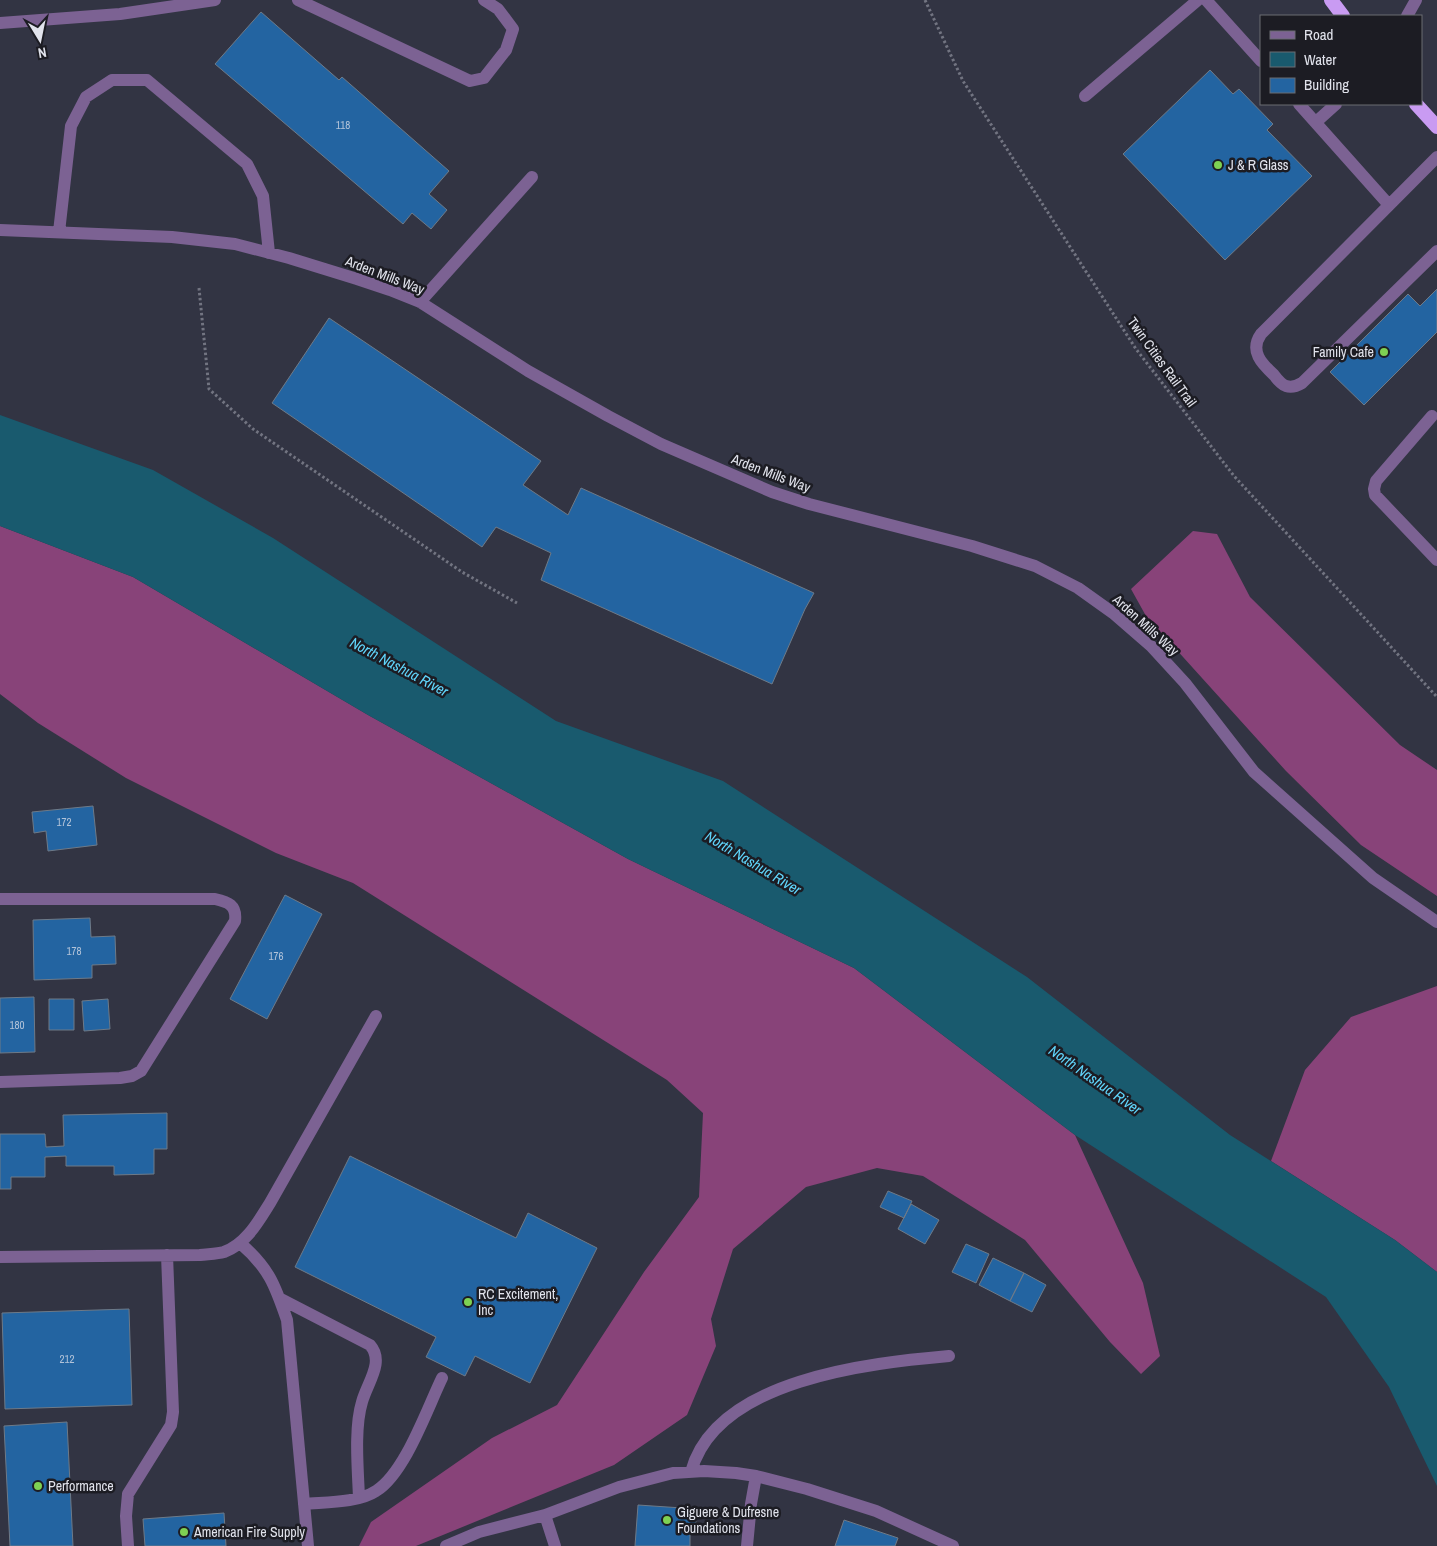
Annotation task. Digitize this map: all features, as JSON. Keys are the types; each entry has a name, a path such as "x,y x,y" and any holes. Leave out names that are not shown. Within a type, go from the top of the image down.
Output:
{"highway":[{"path":"1331,0 1342,15"},
{"path":"1417,105 1437,127"}],"street":[{"path":"0,23 120,14 214,0"},
{"path":"298,0 470,81 484,78 506,50 513,29 498,9 484,0"},
{"path":"1085,96 1198,0"},
{"path":"1206,0 1260,60"},
{"path":"1408,15 1416,0"},
{"path":"59,232 71,126 86,97 112,80 147,80 247,164 263,196 269,253"},
{"path":"1300,105 1389,205"},
{"path":"1316,122 1335,105"},
{"path":"1437,157 1261,334 1256,344 1258,356 1262,364 1285,386 1291,387 1302,383 1437,251"},
{"path":"420,302 532,177"},
{"name":"Arden Mills Way","path":"0,230 181,238 234,244 357,279 420,302 528,371 608,416 661,444 726,473 772,492 809,504 972,546 1035,566 1078,588 1113,613 1151,646 1185,683 1254,772 1373,878 1437,922"},
{"path":"1435,416 1376,481 1374,490 1375,495 1437,560"},
{"path":"0,899 215,899 228,902 233,906 236,915 235,921 141,1071 132,1076 120,1078 0,1082"},
{"path":"0,1257 167,1256 223,1252 240,1243 254,1227 270,1203 376,1016"},
{"path":"240,1243 257,1257 269,1274 287,1320 308,1546"},
{"path":"128,1546 126,1516 128,1494 171,1425 173,1412 167,1256"},
{"path":"279,1298 370,1345 376,1352 376,1364 362,1403 359,1419 359,1498"},
{"path":"691,1472 695,1457 719,1425 750,1403 782,1388 817,1376 854,1368 904,1360 949,1356"},
{"path":"304,1504 359,1498 376,1491 401,1466 442,1378"},
{"path":"446,1546 479,1532 545,1515 619,1487 673,1473 691,1472 736,1473 808,1489 876,1511 953,1546"},
{"path":"747,1546 756,1476"},
{"path":"545,1515 555,1546"}],"path":[{"name":"Twin Cities Rail Trail","path":"925,0 963,81 1136,349 1234,476 1437,697"},
{"path":"199,288 209,389 253,429 462,572 517,603"}],"shaded area":[{"path":"0,526 133,577 368,715 628,859 854,968 1075,1135 1143,1283 1160,1356 1141,1374 1110,1342 1025,1240 923,1176 877,1168 806,1187 733,1249 711,1319 716,1346 687,1415 614,1465 416,1546 359,1546 371,1522 492,1438 557,1405 644,1272 699,1197 703,1113 667,1080 353,883 276,853 126,778 38,723 0,694"},
{"path":"1193,531 1217,534 1250,597 1400,745 1437,770 1437,896 1361,845 1286,771 1146,616 1131,589"},
{"path":"1437,986 1437,1272 1395,1240 1271,1161 1305,1070 1351,1017"}],"water":[{"name":"North Nashua River","path":"0,415 153,470 273,538 556,721 723,781 1027,977 1230,1135 1395,1240 1437,1272 1437,1486 1389,1387 1326,1297 1075,1135 854,968 628,859 368,715 133,577 0,526"}],"building":[{"path":"261,12 339,80 342,77 449,171 429,194 447,210 431,229 412,213 403,224 215,64"},
{"name":"J & R Glass","path":"1210,70 1233,94 1239,89 1273,124 1267,130 1312,176 1225,260 1123,154"},
{"name":"Family Cafe","path":"1437,289 1437,332 1364,405 1330,372 1408,294 1420,306"},
{"path":"329,318 541,461 523,485 568,515 581,488 814,593 772,684 541,580 551,553 496,527 482,547 272,403"},
{"path":"93,806 97,845 48,851 46,831 34,833 32,812"},
{"path":"285,895 322,914 267,1019 230,999"},
{"path":"90,918 91,937 115,936 116,964 92,965 92,978 34,980 33,920"},
{"path":"34,997 35,1052 0,1053 0,998"},
{"path":"49,999 74,999 74,1030 49,1030"},
{"path":"108,999 110,1029 84,1031 82,1001"},
{"path":"167,1113 167,1149 154,1149 154,1174 114,1175 114,1166 66,1166 66,1156 45,1157 45,1177 11,1177 11,1189 0,1189 0,1134 45,1134 46,1147 64,1146 63,1115"},
{"name":"RC Excitement, Inc","path":"350,1156 516,1238 528,1213 597,1248 530,1383 475,1356 465,1376 426,1357 436,1337 295,1267"},
{"path":"888,1191 912,1201 904,1218 880,1207"},
{"path":"911,1204 939,1220 925,1244 898,1229"},
{"path":"966,1244 989,1254 976,1283 952,1272"},
{"path":"993,1258 1024,1273 1010,1301 979,1285"},
{"path":"1024,1273 1046,1285 1032,1312 1010,1301"},
{"path":"129,1309 132,1405 5,1409 2,1313"},
{"name":"Performance","path":"67,1422 73,1546 10,1546 4,1426"},
{"name":"Giguere & Dufresne Foundations","path":"638,1505 697,1509 695,1531 690,1531 690,1546 635,1546"},
{"name":"American Fire Supply","path":"224,1513 226,1546 145,1546 143,1519"},
{"path":"844,1520 898,1538 895,1546 835,1546"}],"place":[{"name":"J & R Glass","path":"1218,165"},
{"name":"Family Cafe","path":"1384,352"},
{"name":"RC Excitement, Inc","path":"468,1302"},
{"name":"Performance","path":"38,1486"},
{"name":"Giguere & Dufresne Foundations","path":"667,1520"},
{"name":"American Fire Supply","path":"184,1532"}]}
